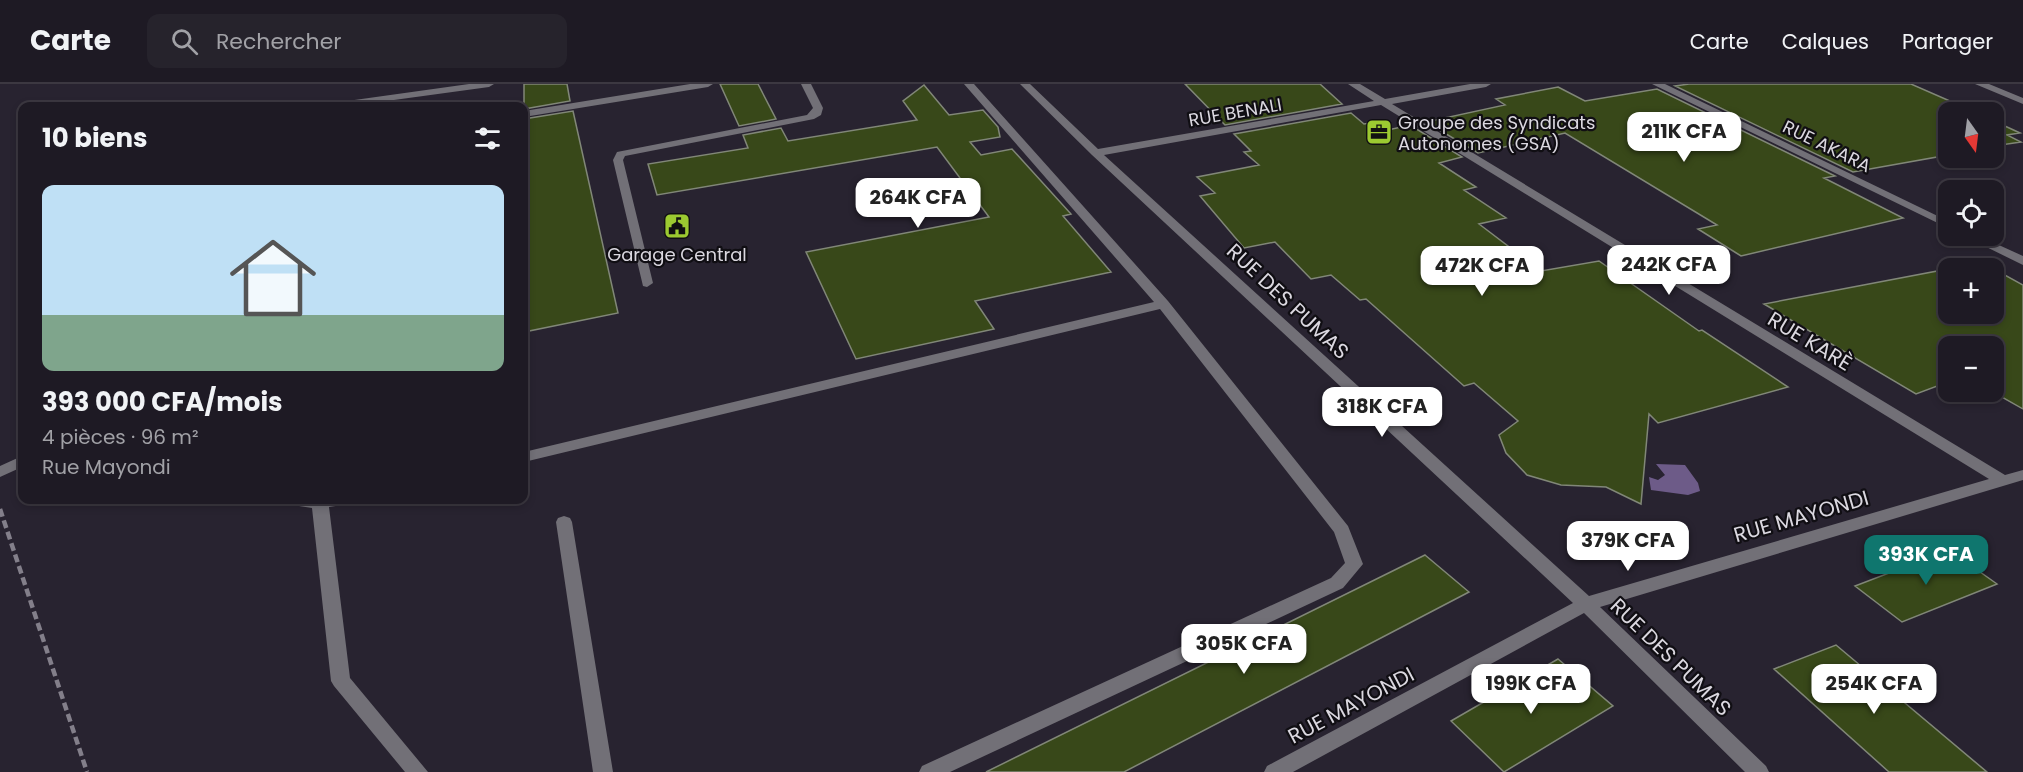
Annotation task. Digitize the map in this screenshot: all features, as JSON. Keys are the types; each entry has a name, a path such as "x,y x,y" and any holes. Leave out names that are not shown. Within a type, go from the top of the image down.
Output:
{"street":[{"path":"361,102 489,84"},
{"path":"528,113 708,84"},
{"path":"647,283 618,160 621,154 810,117 817,113 818,108 806,84"},
{"path":"929,772 1337,583 1354,564 1342,530 1163,304 969,84"},
{"name":"RUE DES PUMAS","path":"1025,84 1096,153 1586,604 1759,772"},
{"name":"RUE KARÈ","path":"1353,84 2002,480"},
{"name":"RUE BENALI","path":"1096,153 1486,84"},
{"name":"RUE AKARA","path":"1657,84 1938,220"},
{"path":"1980,84 2023,100"},
{"path":"1991,246 2023,261"},
{"path":"528,456 1163,304"},
{"path":"0,472 18,463"},
{"name":"RUE MAYONDI","path":"1274,772 1586,604 2002,480 2023,476"},
{"path":"320,504 341,681 418,772"},
{"path":"564,522 603,772"}],"path":[{"path":"0,509 87,772"}],"shaded area":[{"path":"1656,464 1685,465 1698,483 1700,491 1688,495 1651,490 1649,477 1658,480 1665,475"}],"building":[{"path":"524,84 567,84 570,101 528,108 528,102 524,102"},
{"path":"720,84 758,84 776,119 739,126"},
{"path":"1185,84 1320,84 1342,104 1225,125"},
{"path":"1689,84 1911,84 1952,102 1938,102 1938,157 1853,172 1675,86"},
{"path":"924,85 949,115 983,110 998,127 1000,137 970,142 981,155 1012,149 1071,214 1063,216 1111,272 975,301 994,329 856,359 806,252 989,217 937,147 657,195 648,164 748,148 743,135 781,128 788,141 917,120 903,101"},
{"path":"1558,87 1585,101 1657,89 1835,176 1824,178 1903,218 1741,256 1698,229 1717,225 1565,133 1478,153 1426,122 1505,105 1496,99"},
{"path":"573,111 618,313 528,331 528,118"},
{"path":"1351,113 1364,124 1376,122 1388,130 1410,125 1462,157 1439,163 1476,187 1464,190 1506,218 1479,224 1541,271 1599,261 1699,331 1702,330 1788,387 1658,423 1649,414 1641,504 1606,487 1561,485 1527,475 1506,453 1499,435 1518,421 1474,383 1464,386 1366,299 1360,300 1331,275 1311,279 1275,242 1244,248 1200,196 1215,193 1197,177 1259,165 1244,152 1251,151 1234,134"},
{"path":"2004,126 2020,133 2007,135 2021,142 2004,145"},
{"path":"1938,271 1938,324 2004,324 2004,275 2023,285 2023,409 2004,398 2004,336 1938,336 1938,386 1916,394 1764,304"},
{"path":"1949,550 1997,584 1902,622 1855,586"},
{"path":"1425,555 1469,592 1124,772 986,772"},
{"path":"1836,645 1987,772 1889,772 1774,669"},
{"path":"1558,659 1613,706 1504,772 1451,721"}],"place":[{"name":"Groupe des Syndicats Autonomes (GSA)","path":"1379,132"},
{"name":"Garage Central","path":"677,226"}]}
